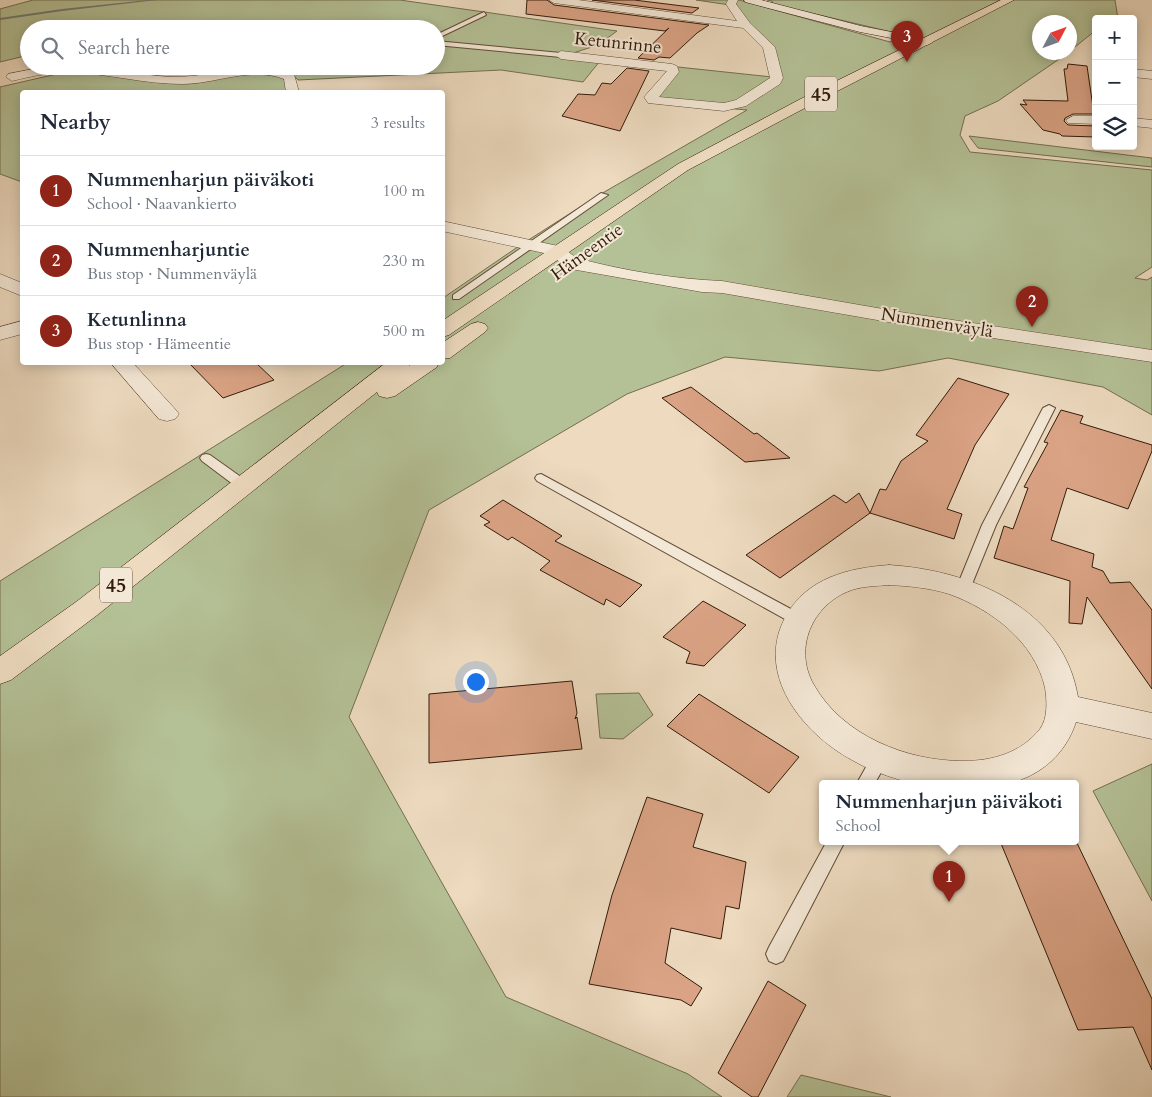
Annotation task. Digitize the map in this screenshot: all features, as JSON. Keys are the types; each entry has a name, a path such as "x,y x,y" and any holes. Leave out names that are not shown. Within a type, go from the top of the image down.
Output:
{"main road":[{"name":"Hämeentie","path":"445,351 676,172 815,97 1009,0"},
{"name":"Hämeentie","path":"445,329 565,257 588,251 654,203 727,145"},
{"name":"45","path":"0,672 86,609 397,365"},
{"name":"45","path":"0,649 245,483 425,365"}],"street":[{"path":"554,0 746,24"},
{"path":"733,0 731,4 746,24"},
{"path":"754,0 860,29 897,42 922,44"},
{"name":"Ketunrinne","path":"561,56 668,67 673,69 673,72 651,97 653,100 724,107 741,103 775,82 777,78 769,47 746,24"},
{"path":"1137,73 1152,75"},
{"path":"12,77 20,75"},
{"path":"131,75 178,80 225,75"},
{"path":"286,75 290,77 292,90"},
{"path":"1073,120 1092,120"},
{"path":"1137,122 1152,124"},
{"name":"Nummenväylä","path":"445,227 530,245 614,272 702,286 722,287"},
{"name":"Nummenväylä","path":"588,251 628,260 722,287 906,319 1152,356"},
{"path":"0,280 20,289"},
{"path":"0,334 20,328"},
{"path":"123,365 167,414"},
{"path":"889,575 914,577 942,582 963,589 1008,613 1028,630 1045,650 1056,670 1062,692 1063,706 1059,726 1049,742 1035,756 1005,770 989,774 960,777 934,775 906,768 873,771 844,738 822,719 802,694 793,672 790,655 790,638 797,619 809,603 825,591 844,582 864,577 889,575"},
{"path":"1063,706 1152,726"}],"lane":[{"path":"445,32 484,14"},
{"path":"445,44 561,56"},
{"path":"456,297 604,195"},
{"path":"963,589 989,525 1049,408"},
{"path":"206,458 245,483"},
{"path":"541,478 797,619"},
{"path":"776,954 834,845"}],"green space":[{"path":"33,0 400,0 617,31 598,45 570,54 600,61 583,82 501,70 445,73 445,20 20,20 20,57 0,62 0,9"},
{"path":"696,0 739,0 890,42 904,35 773,4 772,1 767,0 1115,0 1117,15 1092,15 1092,33 1077,45 1077,15 1032,15 1032,60 1058,60 998,101 965,116 960,135 970,152 1152,170 1152,267 1135,278 1147,280 1152,277 1152,415 1103,387 948,358 879,371 725,357 627,394 429,510 349,717 506,997 688,1074 722,1097 0,1097 0,581 344,365 445,365 445,297 599,195 747,110 647,101 678,67 772,77 769,51 730,5"},
{"path":"52,75 110,75 154,81 235,75 279,75 286,81 288,90 20,90 20,181 0,174 0,87"},
{"path":"293,75 400,75 298,80"},
{"path":"969,136 1152,158 1152,167 978,148"},
{"path":"639,693 653,715 623,739 600,738 596,694"},
{"path":"1152,764 1152,901 1093,791"},
{"path":"801,1075 891,1097 787,1097"}],"building":[{"path":"527,0 547,0 554,5 709,25 697,33 670,58 659,57 654,60 638,58 669,28 665,31 526,14"},
{"path":"592,0 634,0 699,8 692,13"},
{"path":"1068,64 1087,66 1092,114 1073,114 1065,118 1064,121 1068,125 1092,126 1092,137 1062,136 1043,130 1020,104 1027,105 1023,100 1068,101 1064,69 1067,69"},
{"path":"627,68 649,71 620,131 562,116 578,94 595,95 602,83 611,84"},
{"path":"191,365 258,365 274,380 223,398"},
{"path":"958,378 1009,394 975,445 947,509 962,514 954,539 870,513 880,489 886,490 901,461 928,441 916,435"},
{"path":"691,387 790,458 745,462 662,398"},
{"path":"1061,410 1083,416 1080,423 1152,445 1152,451 1128,509 1067,488 1051,540 1094,554 1092,567 1103,571 1110,583 1130,582 1152,610 1152,689 1087,597 1082,624 1069,623 1070,581 994,558 1004,526 1013,529 1028,488 1024,487 1048,443 1044,442"},
{"path":"859,493 870,513 780,578 746,555 834,495 846,503"},
{"path":"503,500 562,536 555,541 642,585 620,607 606,599 604,605 540,570 550,561 512,537 508,540 484,525 490,522 480,516"},
{"path":"703,601 746,625 704,666 686,663 690,652 663,637"},
{"path":"572,681 577,713 575,719 577,717 582,749 429,763 429,694"},
{"path":"699,694 799,757 769,793 667,726"},
{"path":"647,797 703,814 693,847 746,862 739,909 726,906 721,939 671,928 665,963 702,988 691,1006 681,1000 589,984 612,895"},
{"path":"1002,845 1078,845 1152,999 1152,1070 1133,1027 1078,1030"},
{"path":"768,981 806,1005 758,1097 752,1097 718,1073"}],"waterway":[{"path":"0,19 156,0"}],"place":[{"name":"Ketunlinna","path":"907,62"},
{"name":"Nummenharjuntie","path":"1032,327"},
{"name":"Nummenharjun päiväkoti","path":"949,902"}]}
